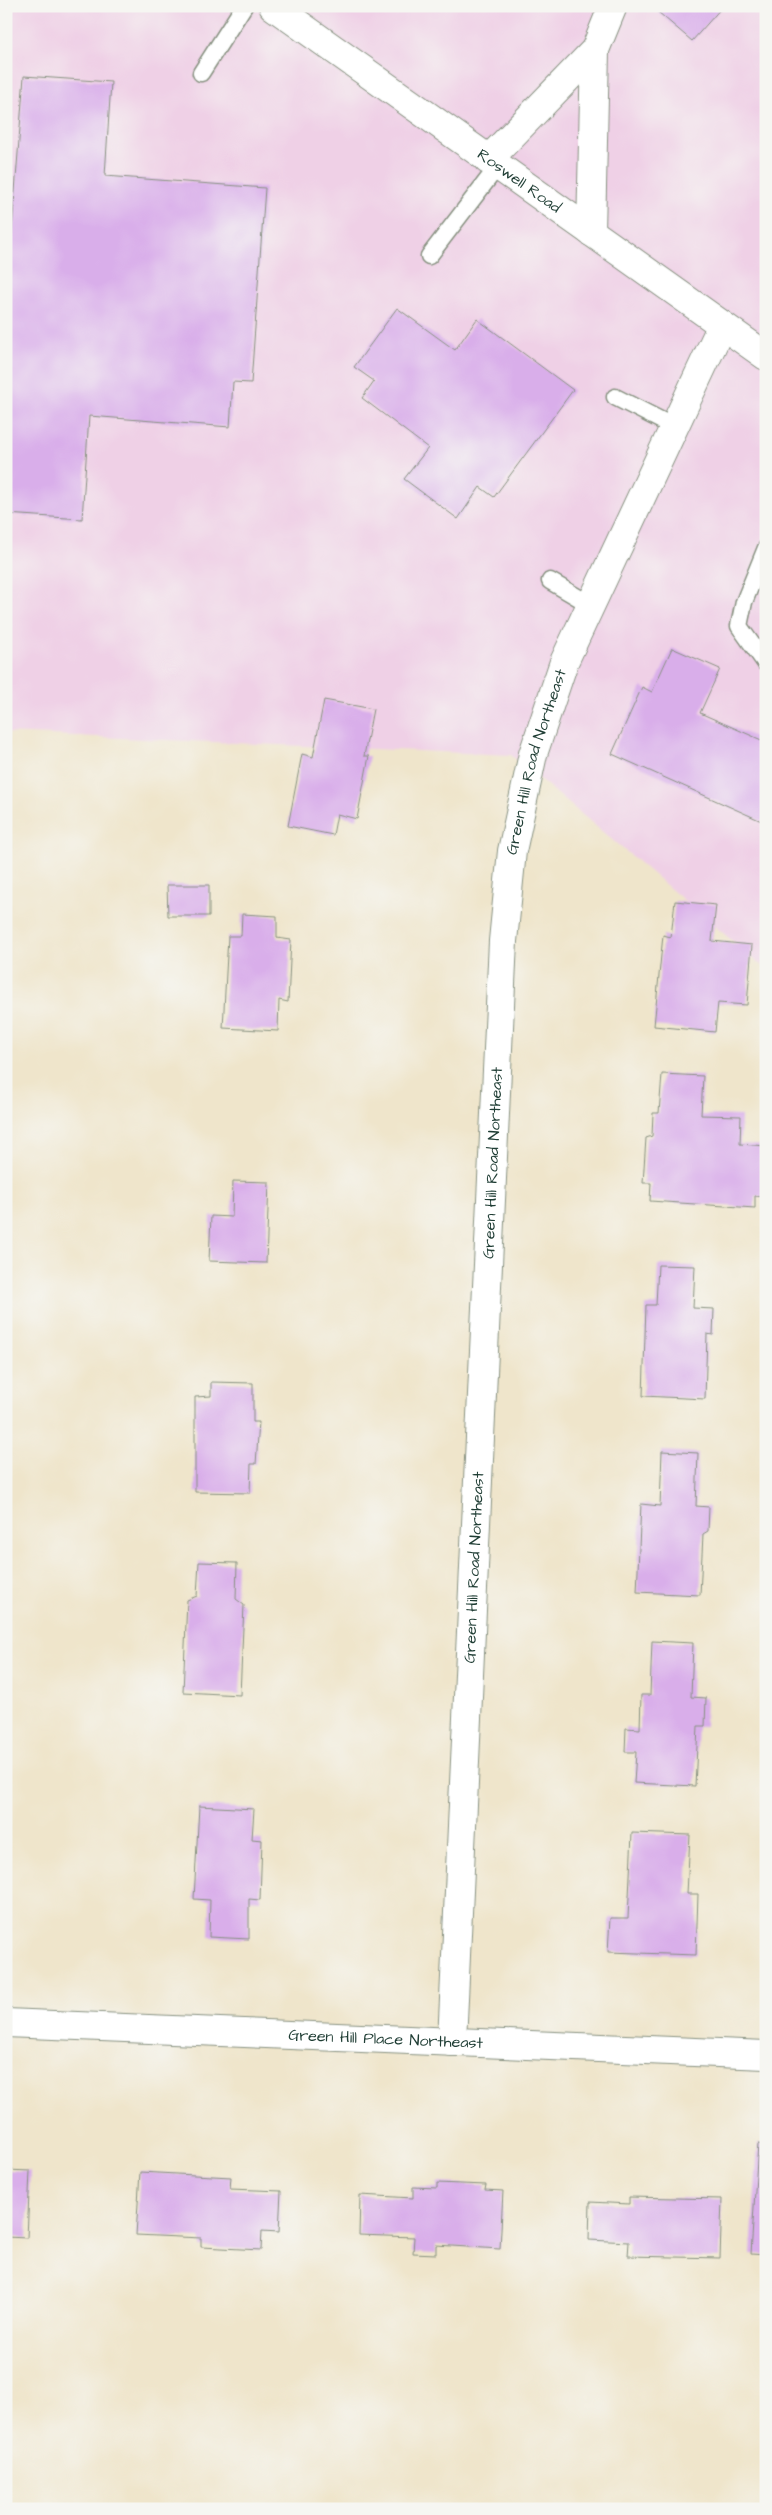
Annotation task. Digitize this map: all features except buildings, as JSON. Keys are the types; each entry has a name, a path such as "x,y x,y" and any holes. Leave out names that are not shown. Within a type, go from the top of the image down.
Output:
{"street":[{"name":"Roswell Road","path":"273,6 766,356"},
{"path":"493,163 595,50 613,6"},
{"path":"591,232 595,50"},
{"name":"Green Hill Road Northeast","path":"452,2042 503,941 512,851 533,754 564,662 722,325"},
{"name":"Green Hill Place Northeast","path":"6,2023 766,2055"}],"lane":[{"path":"201,73 244,6"},
{"path":"429,256 493,163"},
{"path":"615,397 674,427"},
{"path":"766,548 744,602 739,626 766,664"},
{"path":"550,581 591,605"}],"shaded area":[{"path":"6,6 766,6 766,969 511,755 6,733"}]}
